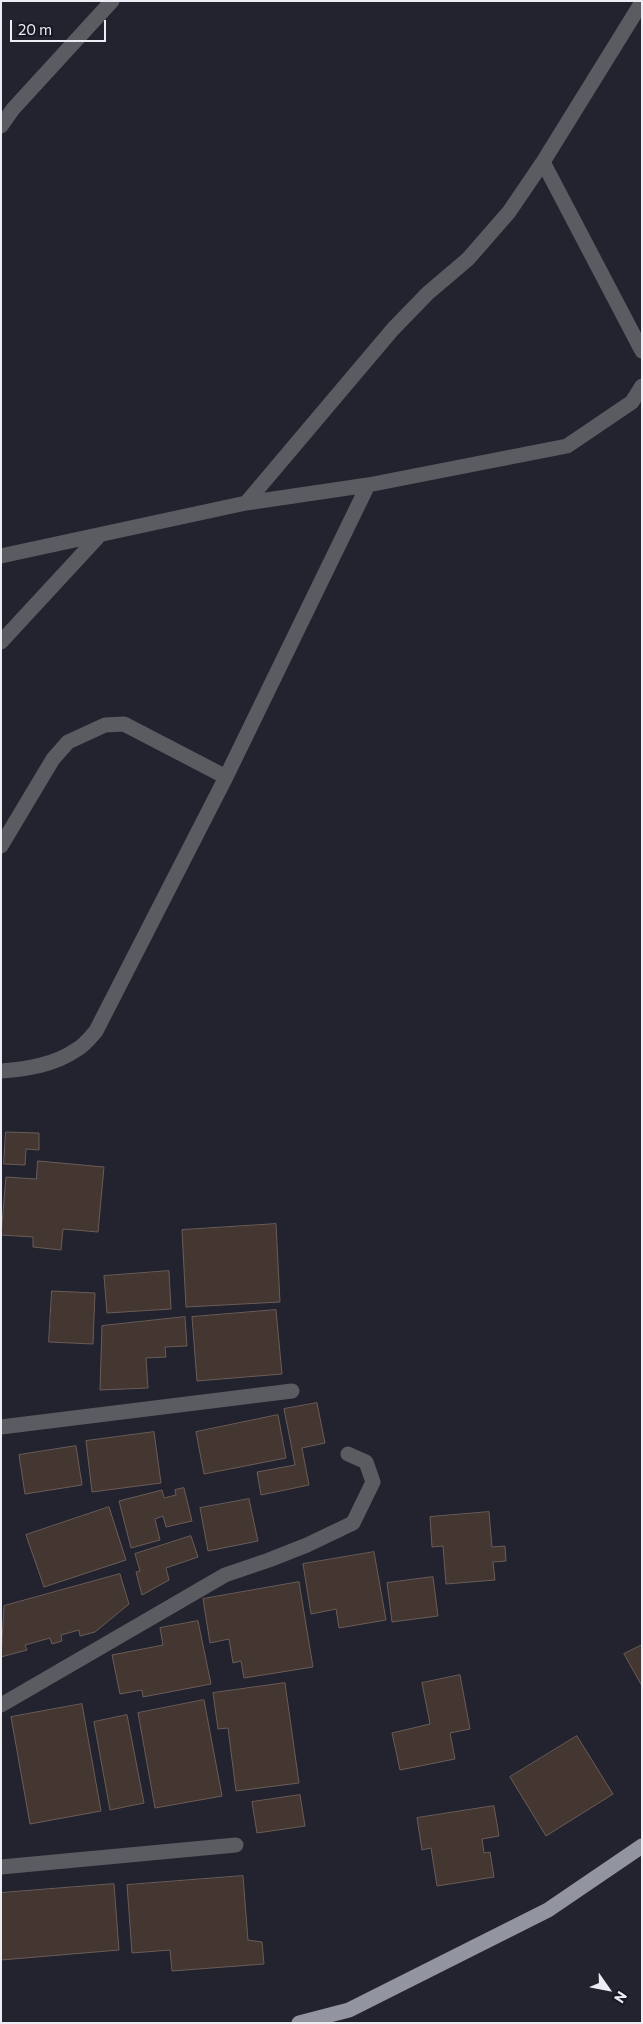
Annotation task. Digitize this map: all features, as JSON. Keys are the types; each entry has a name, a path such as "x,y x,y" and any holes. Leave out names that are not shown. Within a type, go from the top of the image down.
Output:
{"main road":[{"path":"299,2023 349,2010 548,1910 642,1846"}],"street":[{"path":"1,126 13,109 112,1"},
{"path":"246,503 393,329 428,293 468,259 509,212 543,162 642,2"},
{"path":"543,162 642,351"},
{"path":"1,556 98,537 246,503 368,485 567,446 632,402 642,386"},
{"path":"1,1072 22,1070 51,1063 77,1050 96,1032 226,777 368,485"},
{"path":"1,642 98,537"},
{"path":"1,846 58,753 68,742 105,725 124,724 226,777"},
{"path":"1,1428 292,1391"},
{"path":"1,1705 225,1575 276,1557 353,1523 374,1482 366,1462 348,1454"},
{"path":"1,1867 236,1846"}],"building":[{"path":"6,1132 39,1133 39,1150 26,1149 25,1165 4,1164"},
{"path":"38,1161 104,1167 98,1232 63,1229 61,1250 33,1247 33,1237 1,1235 6,1177 36,1179"},
{"path":"276,1224 280,1302 186,1307 182,1230"},
{"path":"169,1271 171,1309 107,1313 104,1276"},
{"path":"52,1291 95,1293 93,1344 49,1342"},
{"path":"276,1310 282,1374 197,1381 192,1317"},
{"path":"185,1317 187,1346 165,1347 166,1357 146,1358 148,1388 100,1390 102,1326"},
{"path":"317,1403 325,1443 302,1448 309,1485 261,1495 257,1472 295,1465 284,1409"},
{"path":"278,1415 286,1458 204,1474 196,1432"},
{"path":"154,1432 161,1483 92,1492 86,1441"},
{"path":"76,1446 82,1485 25,1494 19,1455"},
{"path":"184,1488 192,1521 166,1527 163,1516 155,1519 160,1540 131,1548 119,1501 162,1490 164,1498 176,1495 175,1490"},
{"path":"249,1499 258,1541 208,1551 200,1508"},
{"path":"109,1507 126,1560 44,1587 26,1535"},
{"path":"489,1512 492,1547 505,1546 506,1561 493,1562 495,1580 446,1584 443,1546 432,1547 430,1517"},
{"path":"191,1536 198,1557 166,1568 169,1580 142,1595 136,1572 140,1571 135,1554"},
{"path":"374,1552 386,1620 339,1628 336,1609 311,1614 303,1564"},
{"path":"120,1574 129,1604 95,1632 80,1636 79,1630 61,1635 62,1641 52,1644 50,1638 25,1645 27,1650 1,1657 4,1606"},
{"path":"433,1577 438,1616 392,1622 387,1583"},
{"path":"299,1582 313,1667 244,1678 241,1661 233,1663 229,1639 210,1643 203,1599"},
{"path":"198,1621 211,1684 143,1697 142,1690 120,1694 112,1655 163,1645 160,1628"},
{"path":"642,1645 642,1686 624,1654"},
{"path":"460,1675 470,1729 450,1733 455,1759 400,1770 392,1733 430,1724 422,1683"},
{"path":"285,1683 299,1783 236,1791 228,1728 218,1729 213,1693"},
{"path":"204,1700 222,1796 155,1808 138,1713"},
{"path":"82,1704 101,1811 30,1824 11,1717"},
{"path":"127,1715 144,1803 110,1810 94,1722"},
{"path":"577,1736 613,1794 546,1836 510,1777"},
{"path":"300,1795 305,1826 257,1833 252,1802"},
{"path":"494,1806 499,1836 482,1839 484,1853 490,1852 494,1877 437,1886 431,1848 422,1850 417,1818"},
{"path":"243,1876 248,1940 262,1942 264,1964 172,1971 170,1950 132,1953 127,1885"},
{"path":"114,1884 119,1950 1,1960 1,1893"}]}
